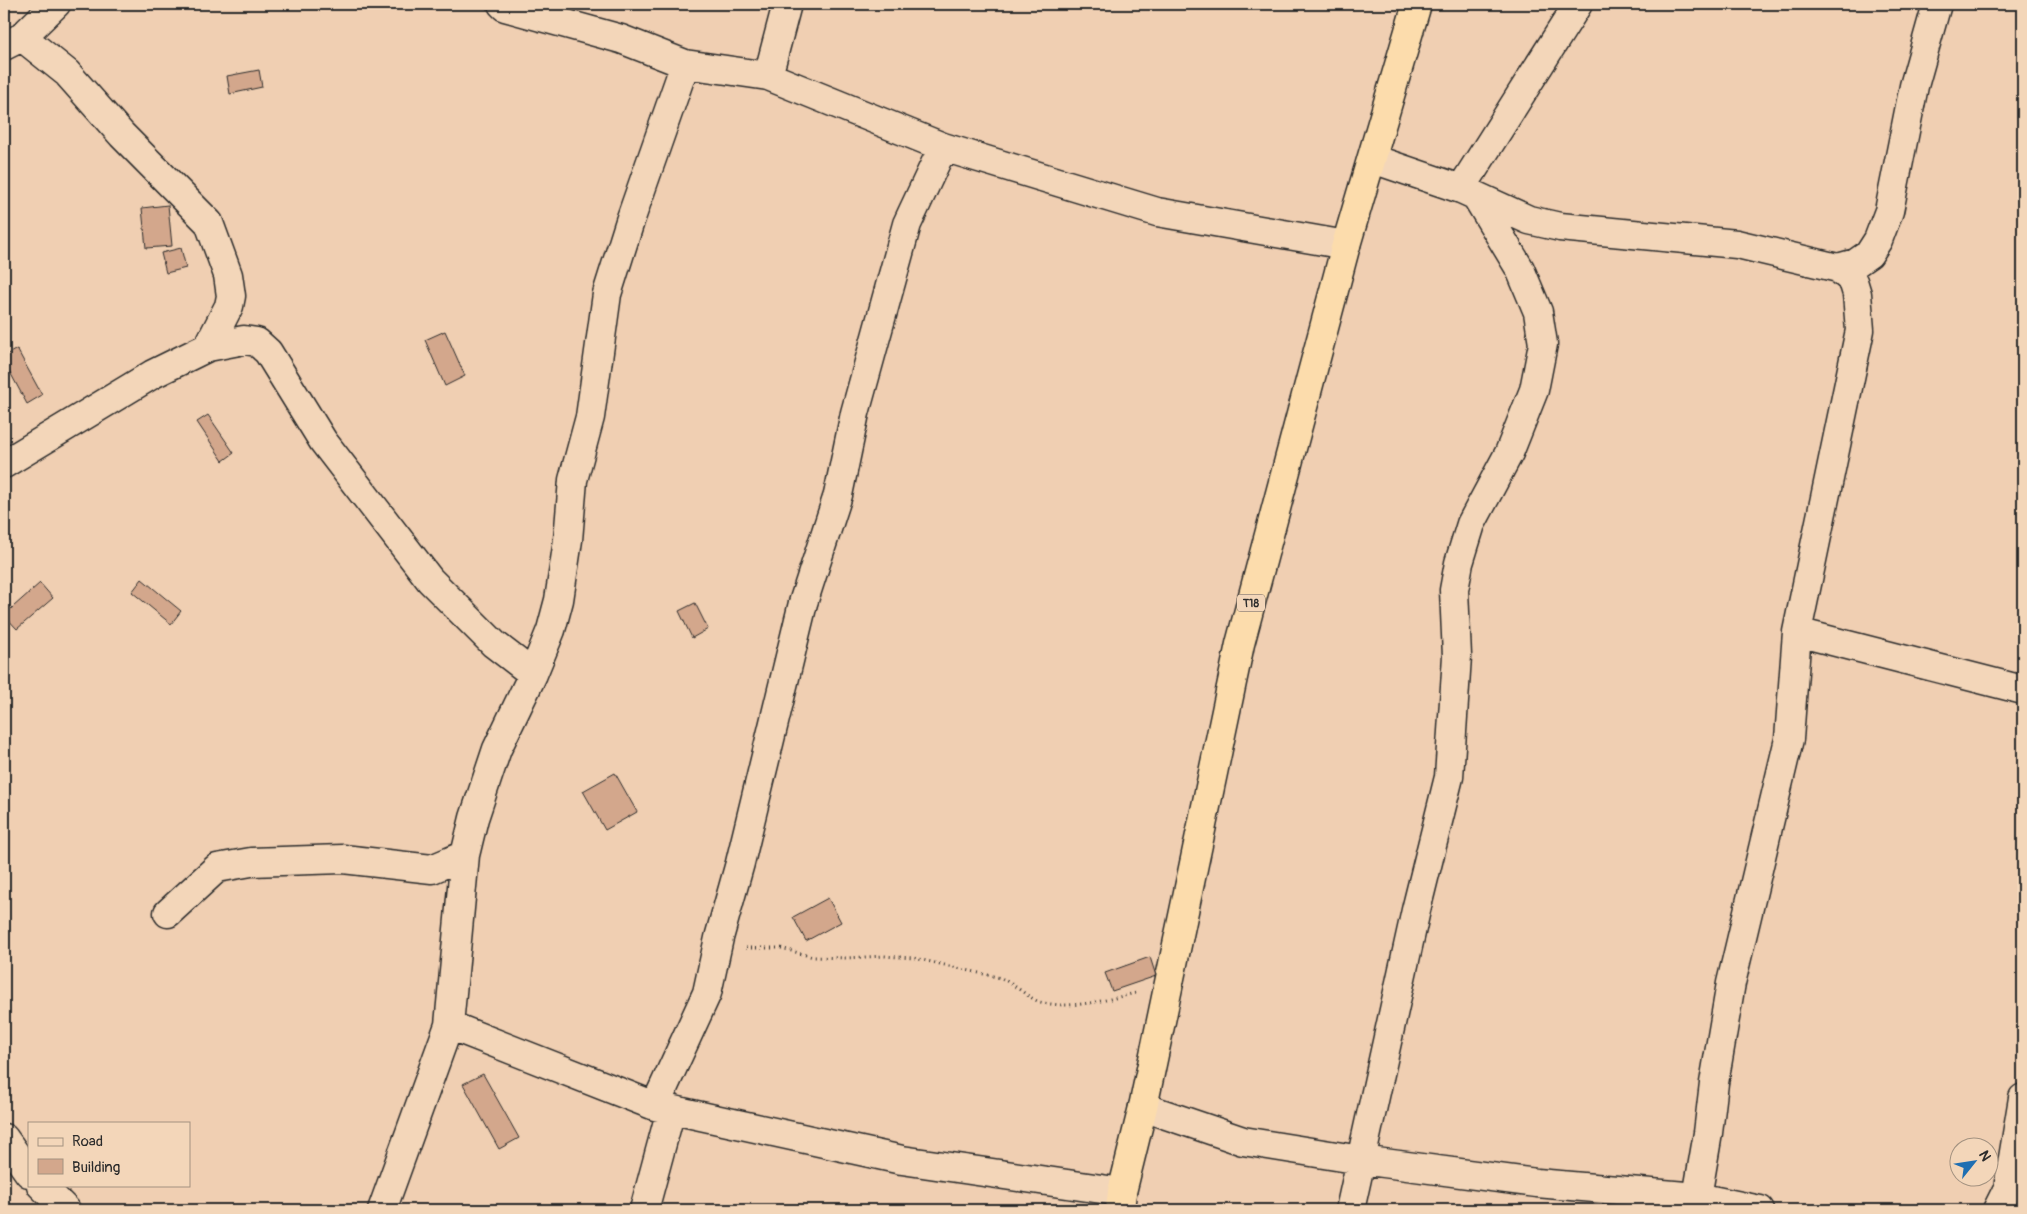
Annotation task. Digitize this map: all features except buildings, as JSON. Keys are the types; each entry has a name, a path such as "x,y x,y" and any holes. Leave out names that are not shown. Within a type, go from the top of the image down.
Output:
{"highway":[{"name":"T18","path":"1121,1201 1143,1107 1240,644 1346,244 1373,159 1417,4"}],"street":[{"path":"56,4 13,41 67,73 122,135 209,223 228,275 231,296 229,306 208,347"},
{"path":"502,4 621,39 685,64 768,76 943,147 1157,212 1346,244"},
{"path":"768,76 787,4"},
{"path":"1468,193 1578,4"},
{"path":"1838,268 1856,263 1869,254 1878,240 1889,211 1914,86 1937,4"},
{"path":"382,1210 450,1025 465,855 474,818 497,749 533,674 559,600 568,540 573,480 590,417 607,294 630,221 685,64"},
{"path":"644,1210 663,1108 707,993 803,603 838,495 855,413 907,224 943,147"},
{"path":"1373,159 1468,193 1529,220 1560,227 1737,244 1838,268 1852,280 1857,294 1860,330 1797,632 1789,739 1731,983 1714,1083 1698,1197"},
{"path":"1350,1210 1416,910 1450,777 1457,656 1454,590 1459,563 1471,524 1509,453 1534,390 1544,344 1538,312 1520,269 1468,193"},
{"path":"4,464 153,374 208,347 244,340 257,342 268,352 323,441 430,580 494,644 533,674"},
{"path":"1797,632 2023,690"},
{"path":"168,913 217,868 251,862 343,859 432,869 465,855"},
{"path":"450,1025 663,1108 902,1160 1121,1201"},
{"path":"1997,1210 2008,1188 2023,1098"},
{"path":"1143,1107 1244,1141 1361,1160 1537,1183 1698,1197 1760,1210"},
{"path":"4,1138 25,1174"},
{"path":"39,1186 66,1210"}],"path":[{"path":"719,938 730,947 781,948 813,957 914,958 1001,978 1039,1002 1090,1004 1169,985"}]}
